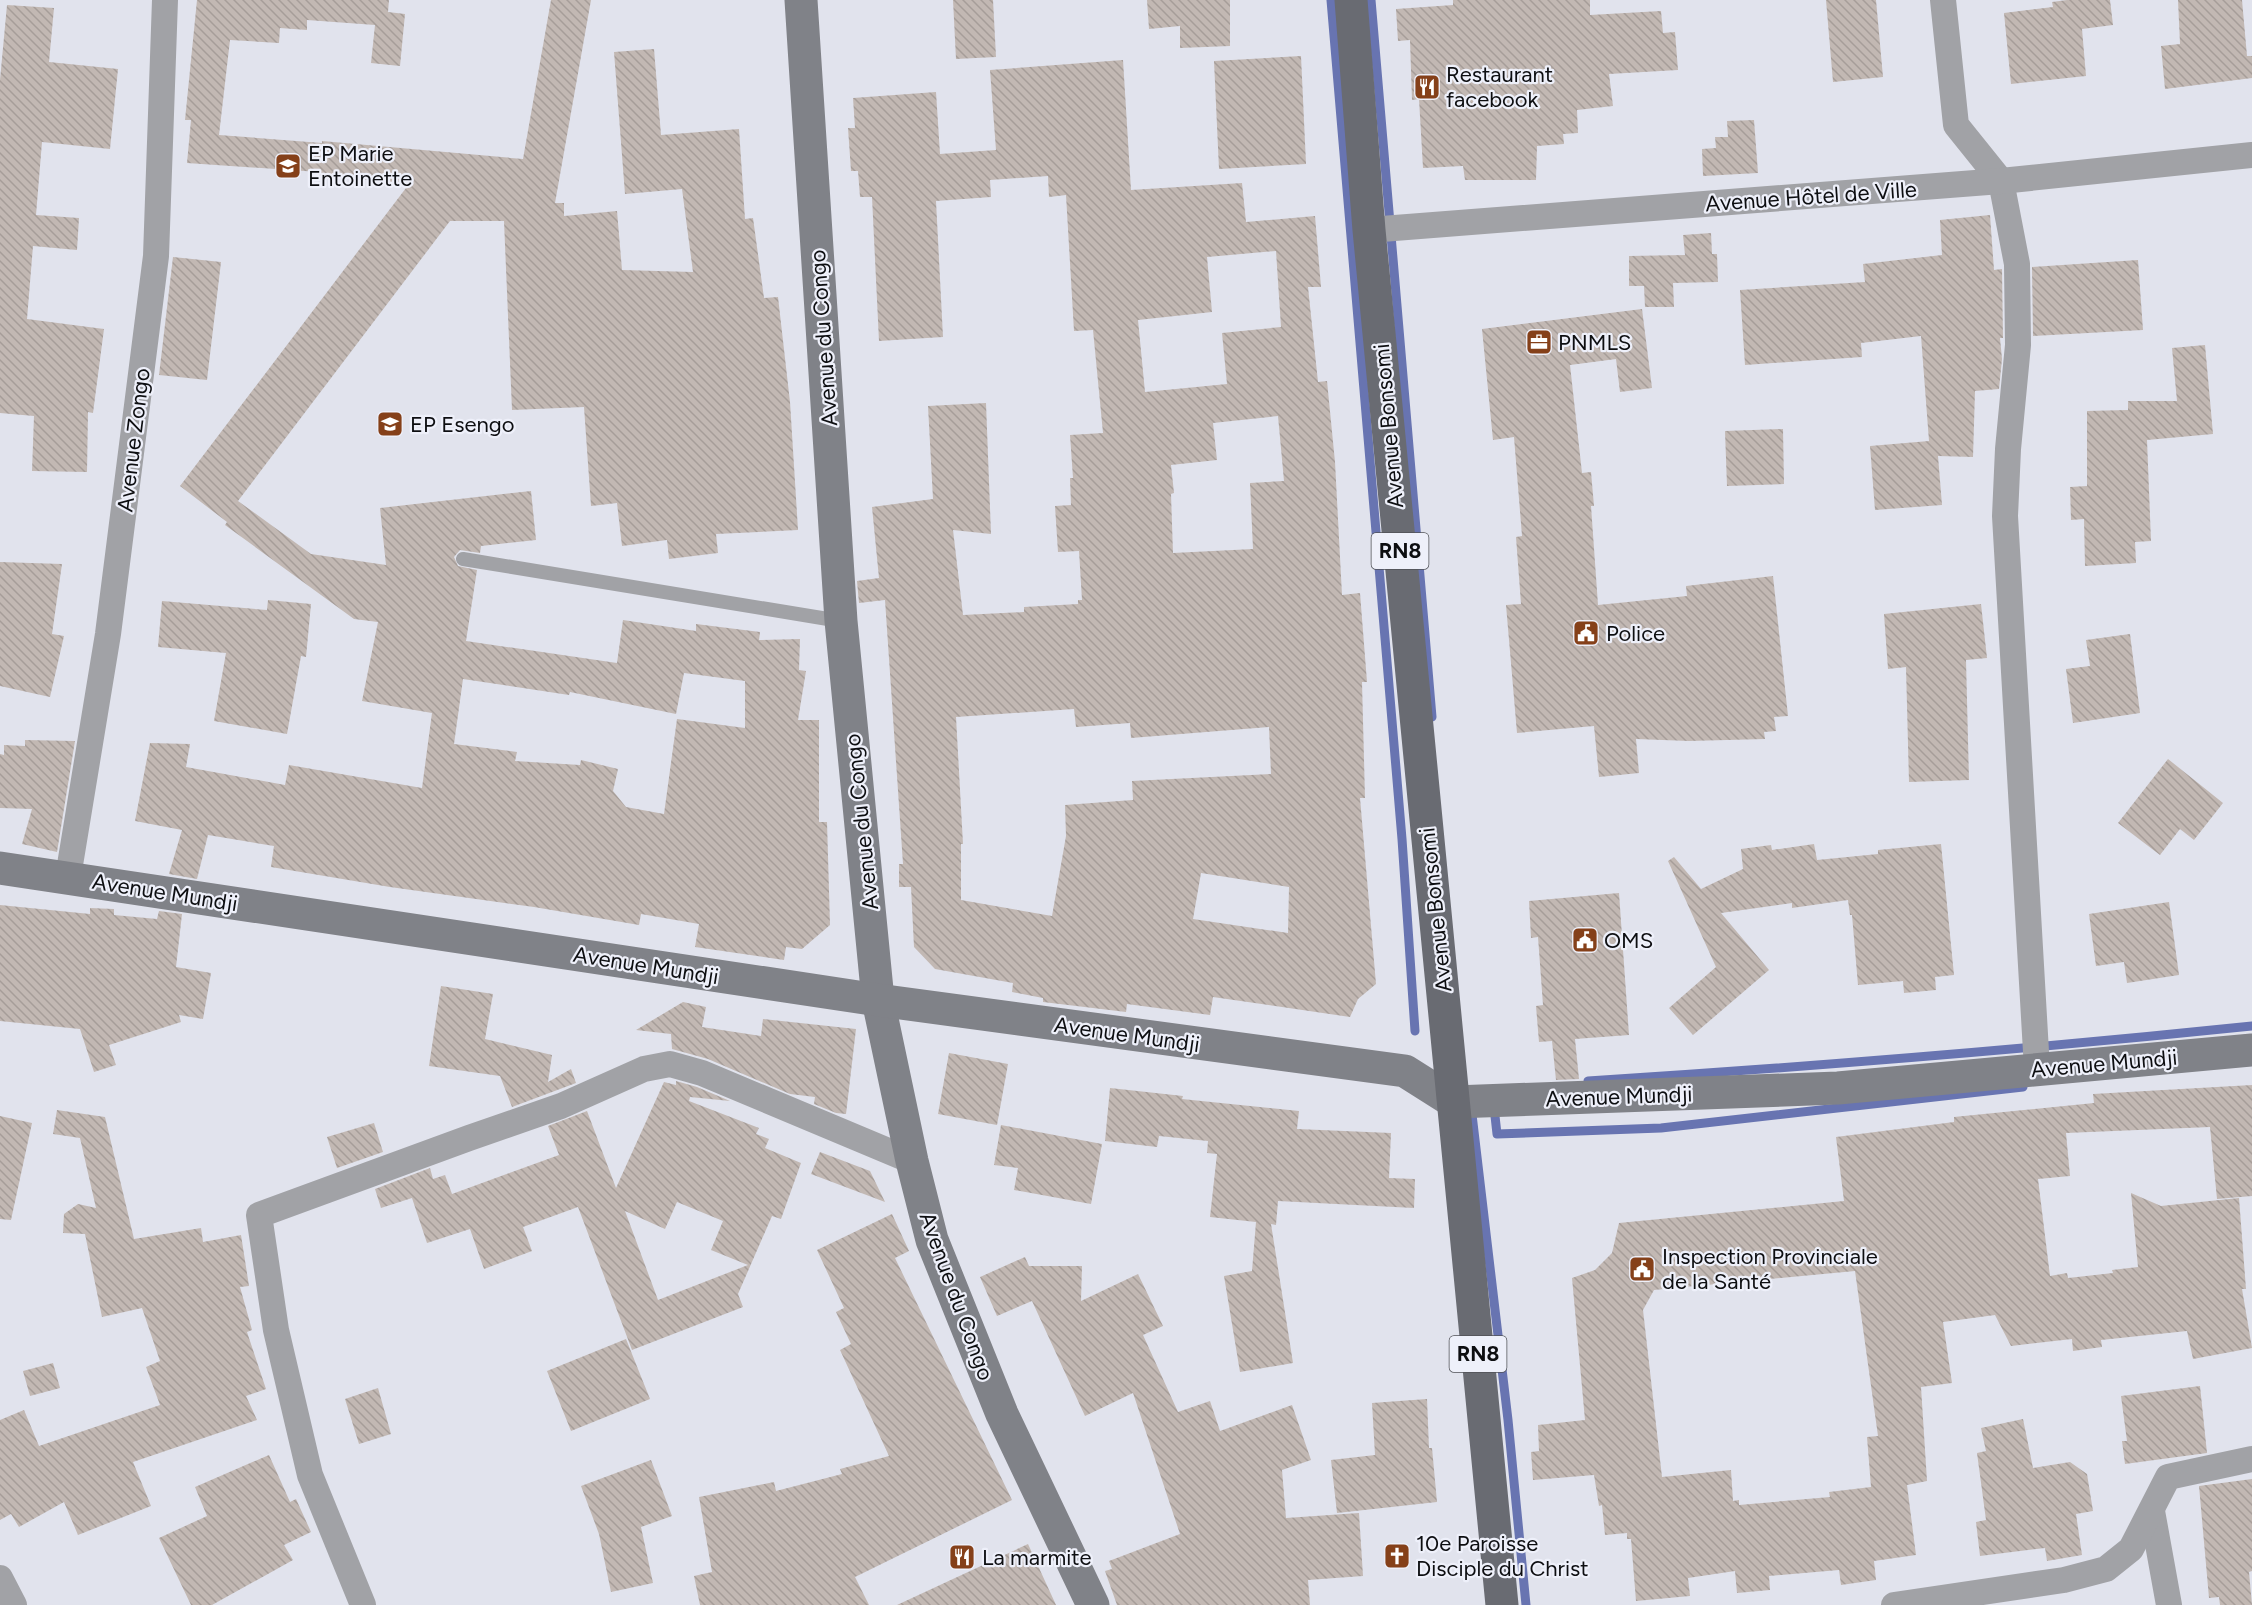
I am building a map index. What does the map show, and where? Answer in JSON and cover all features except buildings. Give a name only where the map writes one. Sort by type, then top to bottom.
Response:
[{"type":"main road","name":"Avenue Bonsomi","points":[[1351,0],[1369,230],[1454,1102]]},
{"type":"main road","name":"RN8","points":[[1454,1102],[1502,1605]]},
{"type":"street","name":"Avenue Zongo","points":[[69,877],[108,634],[156,256],[165,0]]},
{"type":"street","name":"Avenue du Congo","points":[[801,0],[841,621],[878,1000],[912,1161],[932,1240],[1002,1414],[1093,1605]]},
{"type":"street","points":[[1943,0],[1956,125],[2001,181],[2017,264],[2018,345],[2008,449],[2005,516],[2037,1069]]},
{"type":"street","name":"Avenue Hôtel de Ville","points":[[1369,230],[2001,181],[2252,155]]},
{"type":"street","name":"Avenue Mundji","points":[[0,868],[878,1000],[1405,1071],[1454,1102],[1838,1088],[2252,1050]]},
{"type":"street","points":[[363,1605],[310,1475],[276,1330],[260,1215],[561,1106],[644,1069],[670,1064],[702,1074],[912,1161]]},
{"type":"street","points":[[1894,1605],[2064,1580],[2106,1569],[2131,1549],[2168,1477],[2252,1459]]},
{"type":"street","points":[[2152,1511],[2169,1605]]},
{"type":"street","points":[[0,1578],[14,1605]]},
{"type":"lane","points":[[463,560],[841,621]]},
{"type":"waterway","points":[[1331,0],[1402,839],[1415,1031]]},
{"type":"waterway","points":[[1371,0],[1432,717]]},
{"type":"waterway","points":[[1588,1081],[1920,1057],[2252,1026]]},
{"type":"waterway","points":[[1494,1107],[1497,1134],[1661,1128],[2023,1087]]},
{"type":"waterway","points":[[1471,1106],[1508,1420],[1526,1605]]},
{"type":"place","name":"Restaurant facebook","points":[[1427,87]]},
{"type":"place","name":"EP Marie Entoinette","points":[[288,166]]},
{"type":"place","name":"PNMLS","points":[[1539,342]]},
{"type":"place","name":"EP Esengo","points":[[390,424]]},
{"type":"place","name":"Police","points":[[1586,633]]},
{"type":"place","name":"OMS","points":[[1585,940]]},
{"type":"place","name":"Inspection Provinciale de la Santé","points":[[1642,1269]]},
{"type":"place","name":"10e Paroisse Disciple du Christ","points":[[1397,1556]]},
{"type":"place","name":"La marmite","points":[[962,1557]]}]
